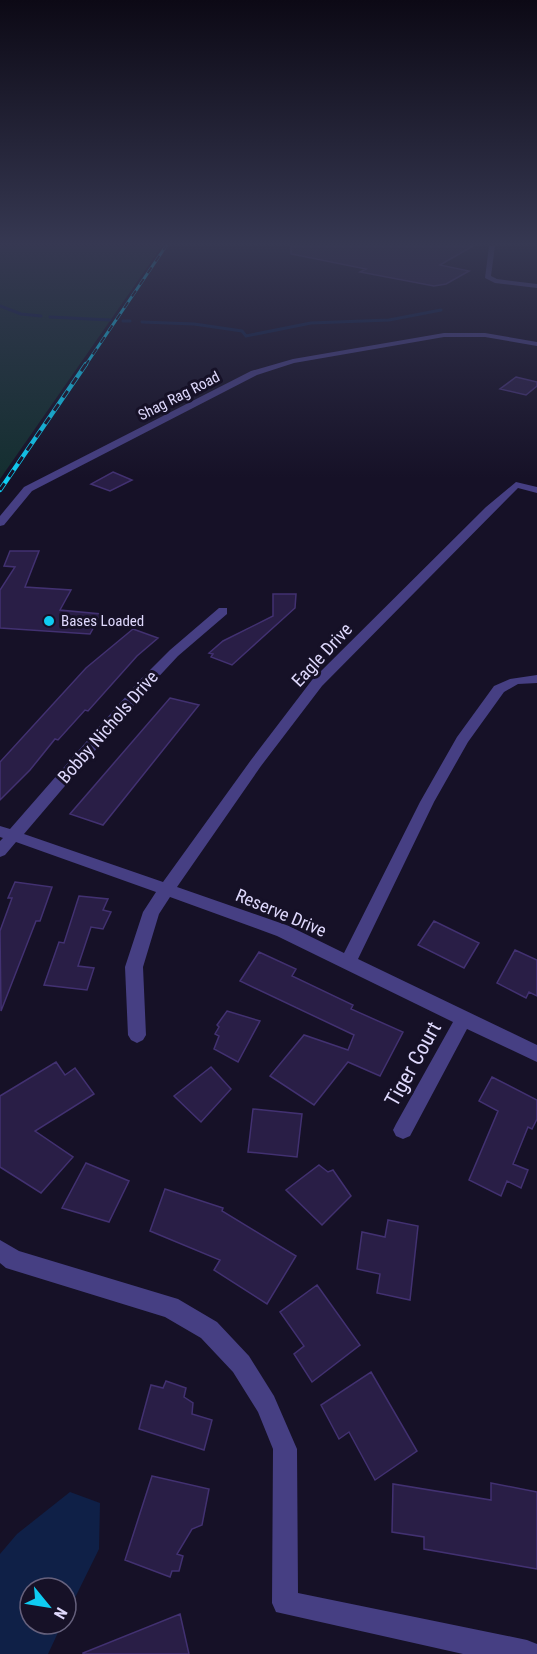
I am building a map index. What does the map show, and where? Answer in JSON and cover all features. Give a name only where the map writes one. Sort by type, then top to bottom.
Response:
[{"type":"street","name":"Shag Rag Road","points":[[0,523],[28,489],[254,373],[321,356],[444,335],[484,335],[537,344]]},
{"type":"street","name":"Eagle Drive","points":[[168,889],[255,763],[317,683],[516,484],[537,490]]},
{"type":"street","name":"Bobby Nichols Drive","points":[[0,851],[7,833],[146,682],[174,653],[223,610]]},
{"type":"street","points":[[347,963],[374,916],[451,760],[474,722],[501,687],[521,680],[537,679]]},
{"type":"street","name":"Reserve Drive","points":[[7,833],[283,931],[537,1054]]},
{"type":"street","points":[[137,1035],[134,967],[151,912],[168,889]]},
{"type":"street","name":"Tiger Court","points":[[403,1130],[463,1020]]},
{"type":"street","points":[[0,1251],[14,1260],[170,1307],[209,1330],[241,1364],[266,1404],[285,1449],[285,1603],[527,1654]]},
{"type":"green space","points":[[0,323],[108,323],[0,479]]},
{"type":"water","points":[[70,1492],[100,1503],[99,1549],[78,1592],[78,1576],[18,1576],[18,1636],[56,1636],[48,1654],[0,1654],[0,1554],[17,1534]]},
{"type":"building","points":[[516,377],[537,382],[537,386],[526,395],[500,389]]},
{"type":"building","points":[[113,472],[132,480],[110,491],[91,484]]},
{"type":"building","points":[[10,551],[39,551],[25,587],[71,590],[60,610],[101,614],[90,634],[0,628],[0,590],[15,567],[4,566]]},
{"type":"building","points":[[273,594],[296,594],[295,608],[232,665],[211,657],[213,654],[209,653],[223,641],[273,616]]},
{"type":"building","points":[[133,629],[158,638],[137,656],[88,711],[85,710],[58,740],[55,739],[30,770],[0,800],[0,762],[86,668]]},
{"type":"building","points":[[170,698],[199,705],[103,825],[70,814]]},
{"type":"building","points":[[15,882],[52,887],[40,921],[36,921],[1,1011],[0,931],[12,898],[8,898]]},
{"type":"building","points":[[79,896],[108,899],[103,910],[111,912],[103,929],[91,927],[78,966],[94,968],[87,990],[44,985],[59,942],[64,943]]},
{"type":"building","points":[[434,921],[479,943],[464,968],[418,945]]},
{"type":"building","points":[[515,950],[537,960],[537,996],[529,992],[526,998],[497,983]]},
{"type":"building","points":[[259,952],[296,969],[292,976],[353,1005],[351,1009],[403,1032],[380,1076],[348,1062],[314,1105],[270,1076],[304,1035],[348,1050],[354,1035],[240,981]]},
{"type":"building","points":[[227,1011],[260,1021],[238,1062],[214,1049],[219,1036],[215,1034],[219,1027],[217,1025]]},
{"type":"building","points":[[56,1062],[65,1075],[75,1068],[94,1094],[35,1131],[73,1157],[41,1193],[0,1167],[0,1096]]},
{"type":"building","points":[[211,1067],[231,1089],[201,1122],[174,1096]]},
{"type":"building","points":[[492,1077],[537,1100],[537,1119],[532,1129],[528,1127],[513,1164],[528,1170],[521,1188],[507,1181],[501,1196],[469,1180],[498,1111],[479,1101]]},
{"type":"building","points":[[253,1109],[302,1114],[297,1157],[248,1152]]},
{"type":"building","points":[[86,1163],[129,1181],[109,1222],[62,1208]]},
{"type":"building","points":[[319,1165],[328,1172],[333,1170],[351,1196],[322,1225],[286,1190]]},
{"type":"building","points":[[165,1189],[223,1208],[222,1211],[296,1256],[267,1304],[214,1270],[220,1260],[150,1231]]},
{"type":"building","points":[[388,1220],[418,1226],[410,1300],[377,1293],[380,1274],[357,1269],[362,1232],[385,1237]]},
{"type":"building","points":[[317,1285],[360,1345],[312,1382],[294,1354],[304,1346],[280,1312]]},
{"type":"building","points":[[371,1372],[417,1451],[375,1480],[349,1432],[339,1439],[321,1405]]},
{"type":"building","points":[[166,1381],[186,1388],[184,1397],[193,1403],[192,1414],[212,1420],[204,1450],[139,1429],[151,1385],[163,1388]]},
{"type":"building","points":[[152,1476],[209,1489],[202,1525],[192,1529],[177,1554],[183,1556],[179,1571],[172,1571],[170,1577],[125,1560]]},
{"type":"building","points":[[491,1483],[537,1492],[537,1569],[424,1549],[424,1537],[392,1532],[393,1484],[491,1500]]},
{"type":"building","points":[[180,1614],[189,1654],[83,1654],[83,1653]]},
{"type":"waterway","points":[[173,323],[242,331],[246,336],[310,323]]},
{"type":"railway","points":[[85,366],[114,323]]},
{"type":"railway","points":[[0,490],[86,364]]},
{"type":"place","name":"Bases Loaded","points":[[49,621]]}]
